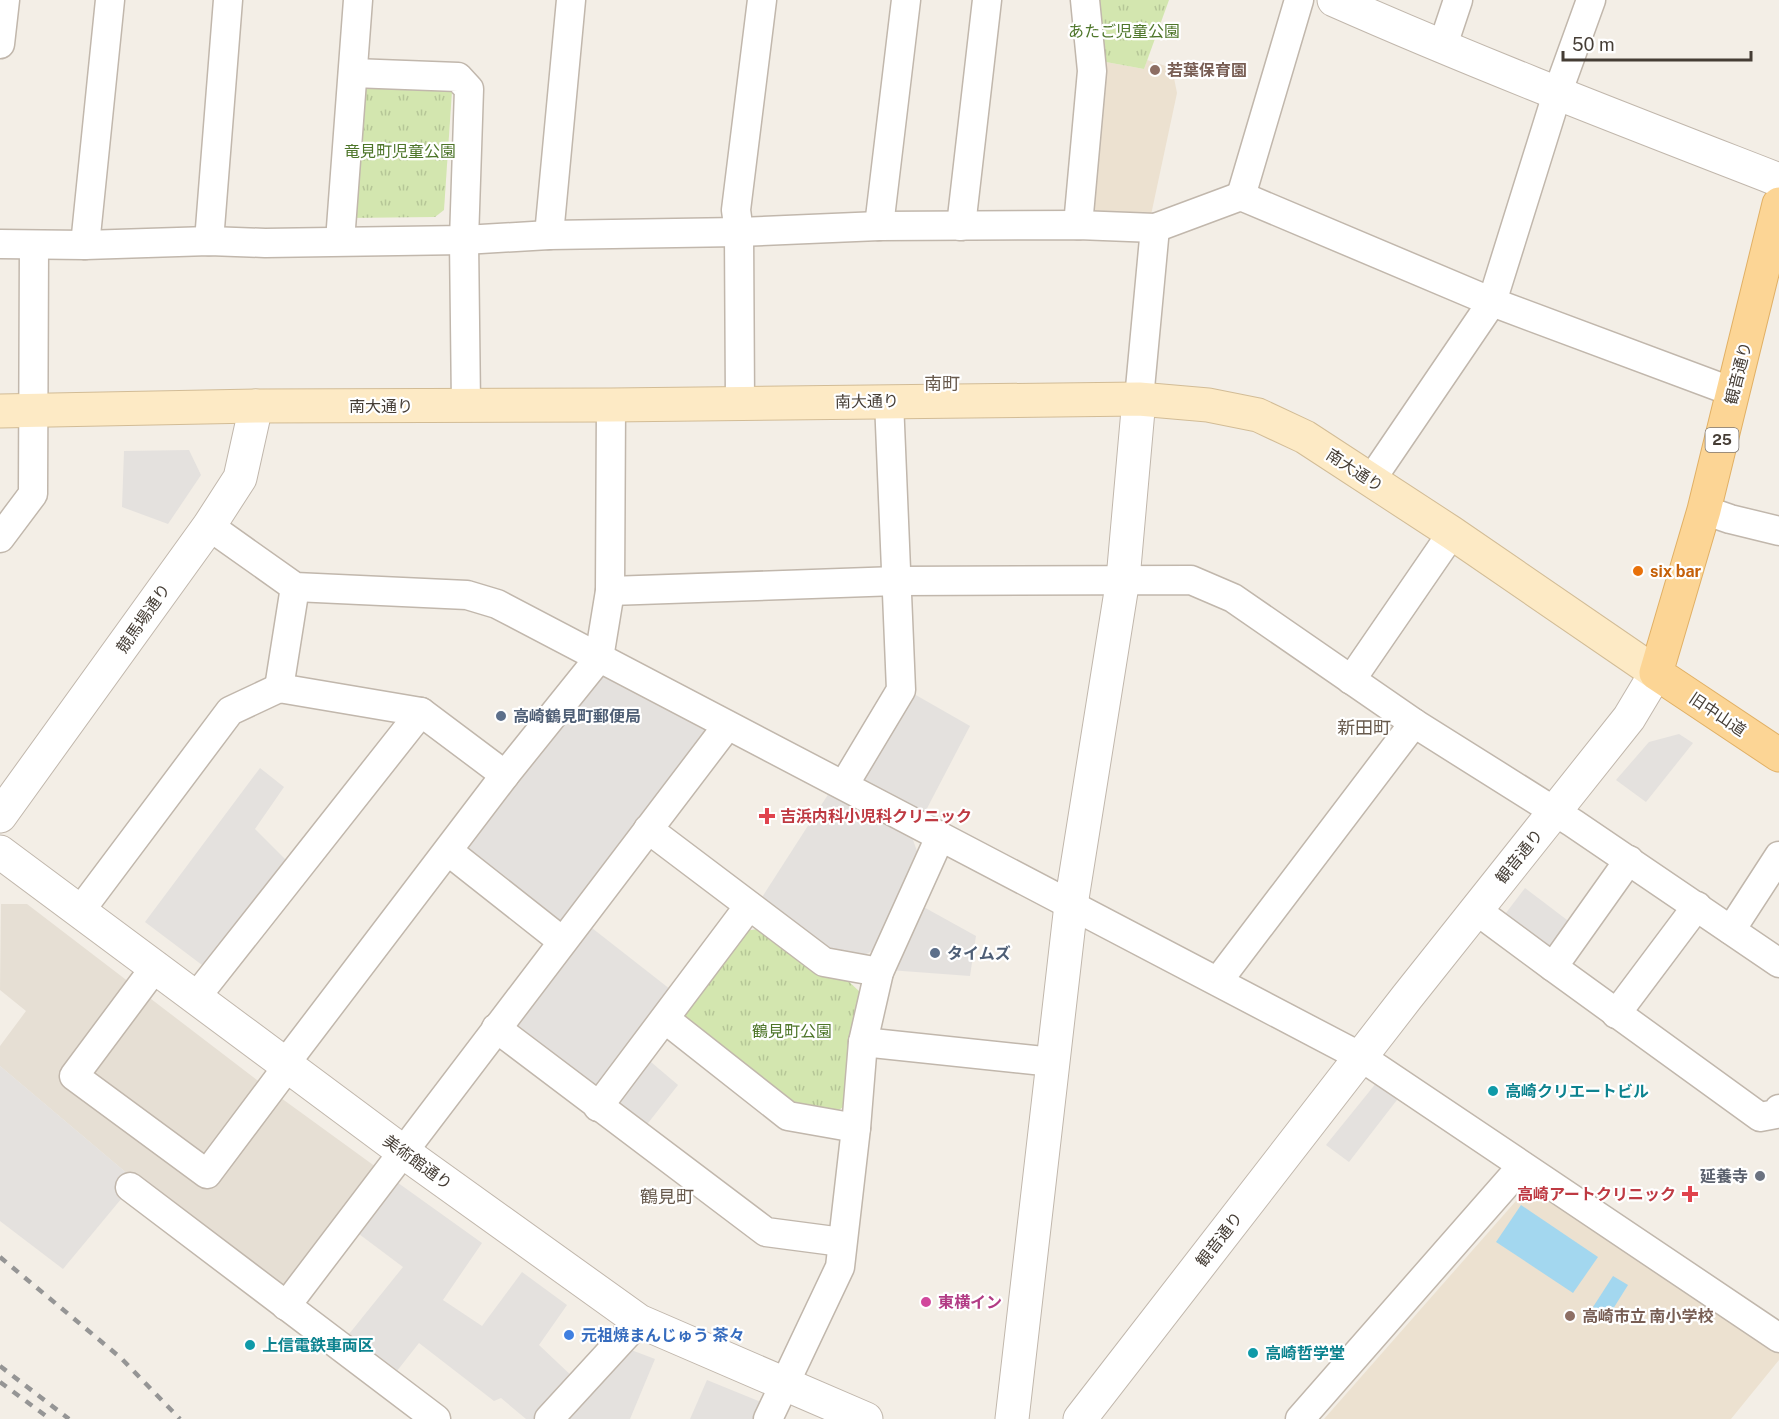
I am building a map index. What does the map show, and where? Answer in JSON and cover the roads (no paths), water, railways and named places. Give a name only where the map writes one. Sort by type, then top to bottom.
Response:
[{"type":"main road","name":"観音通り","points":[[1656,673],[1704,510],[1779,204]]},
{"type":"main road","name":"南大通り","points":[[0,411],[256,406],[612,405],[1139,399],[1208,405],[1258,415],[1305,437],[1452,533],[1656,673]]},
{"type":"main road","name":"旧中山道","points":[[1656,673],[1779,755]]},
{"type":"street","points":[[0,44],[5,0]]},
{"type":"street","points":[[84,245],[110,0]]},
{"type":"street","points":[[209,242],[228,0]]},
{"type":"street","points":[[340,241],[358,0]]},
{"type":"street","points":[[549,235],[572,0]]},
{"type":"street","points":[[740,403],[740,232],[736,210],[762,0]]},
{"type":"street","points":[[879,226],[906,0]]},
{"type":"street","points":[[961,226],[987,0]]},
{"type":"street","points":[[1078,225],[1092,71],[1085,0]]},
{"type":"street","points":[[1241,196],[1299,0]]},
{"type":"street","points":[[1334,0],[1442,48],[1779,180]]},
{"type":"street","points":[[1442,48],[1458,0]]},
{"type":"street","points":[[1371,480],[1492,302],[1557,94],[1591,0]]},
{"type":"street","points":[[353,73],[458,77],[470,89],[464,240],[466,405]]},
{"type":"street","points":[[0,244],[464,240],[549,235],[740,232],[879,226],[1078,225],[1155,228],[1241,196],[1492,302],[1733,392]]},
{"type":"street","points":[[1012,1419],[1071,905],[1123,579],[1155,228]]},
{"type":"street","points":[[0,538],[33,494],[34,245]]},
{"type":"street","points":[[844,785],[901,690],[889,401]]},
{"type":"street","points":[[156,966],[74,1076],[207,1174],[505,775],[599,657],[610,591],[612,405]]},
{"type":"street","name":"競馬場通り","points":[[0,816],[209,526],[240,478],[256,406]]},
{"type":"street","points":[[1704,510],[1779,531]]},
{"type":"street","points":[[209,526],[295,586],[467,595],[496,604],[599,657],[1361,1057],[1779,1338]]},
{"type":"street","points":[[1351,680],[1452,533]]},
{"type":"street","points":[[610,591],[897,581],[1191,580],[1233,598],[1414,723],[1555,811],[1779,963]]},
{"type":"street","points":[[279,688],[295,586]]},
{"type":"street","name":"観音通り","points":[[1080,1419],[1476,909],[1629,718],[1656,673]]},
{"type":"street","points":[[80,911],[230,711],[279,688],[421,712],[505,775]]},
{"type":"street","points":[[196,998],[421,712]]},
{"type":"street","points":[[1218,981],[1414,723]]},
{"type":"street","points":[[286,1306],[727,726]]},
{"type":"street","points":[[648,830],[824,962],[879,972]]},
{"type":"street","points":[[768,1419],[840,1268],[863,1042],[879,972],[940,837]]},
{"type":"street","points":[[448,851],[562,941]]},
{"type":"street","name":"美術館通り","points":[[0,852],[402,1151],[639,1321],[866,1419]]},
{"type":"street","points":[[1731,930],[1779,856]]},
{"type":"street","points":[[1553,967],[1629,860]]},
{"type":"street","points":[[598,1107],[749,906]]},
{"type":"street","points":[[1616,1014],[1697,906]]},
{"type":"street","points":[[1476,909],[1616,1014],[1760,1117],[1776,1114],[1779,1109]]},
{"type":"street","points":[[665,1019],[788,1116],[856,1128]]},
{"type":"street","points":[[496,1028],[766,1232],[842,1242]]},
{"type":"street","points":[[863,1042],[1053,1062]]},
{"type":"street","points":[[1300,1419],[1522,1166]]},
{"type":"street","points":[[130,1187],[436,1419]]},
{"type":"street","points":[[549,1419],[639,1321]]},
{"type":"water","points":[[1521,1205],[1598,1257],[1573,1293],[1496,1242]]},
{"type":"water","points":[[1613,1276],[1628,1285],[1608,1317],[1593,1307]]},
{"type":"railway","points":[[0,1257],[121,1358],[180,1419]]},
{"type":"railway","points":[[0,1366],[69,1419]]},
{"type":"railway","points":[[0,1382],[50,1419]]},
{"type":"place","name":"若葉保育園","points":[[1155,70]]},
{"type":"place","name":"six bar","points":[[1638,571]]},
{"type":"place","name":"高崎鶴見町郵便局","points":[[501,716]]},
{"type":"place","name":"吉浜内科小児科クリニック","points":[[767,816]]},
{"type":"place","name":"タイムズ","points":[[935,953]]},
{"type":"place","name":"高崎クリエートビル","points":[[1493,1091]]},
{"type":"place","name":"延養寺","points":[[1760,1176]]},
{"type":"place","name":"高崎アートクリニック","points":[[1690,1194]]},
{"type":"place","name":"東横イン","points":[[926,1302]]},
{"type":"place","name":"高崎市立 南小学校","points":[[1570,1316]]},
{"type":"place","name":"元祖焼まんじゅう 茶々","points":[[569,1335]]},
{"type":"place","name":"上信電鉄車両区","points":[[250,1345]]},
{"type":"place","name":"高崎哲学堂","points":[[1253,1353]]},
{"type":"district","name":"南町","points":[[942,384]]},
{"type":"district","name":"新田町","points":[[1364,728]]},
{"type":"district","name":"鶴見町","points":[[667,1197]]},
{"type":"park label","name":"あたご児童公園","points":[[1124,31]]},
{"type":"park label","name":"竜見町児童公園","points":[[400,151]]},
{"type":"park label","name":"鶴見町公園","points":[[792,1031]]}]
